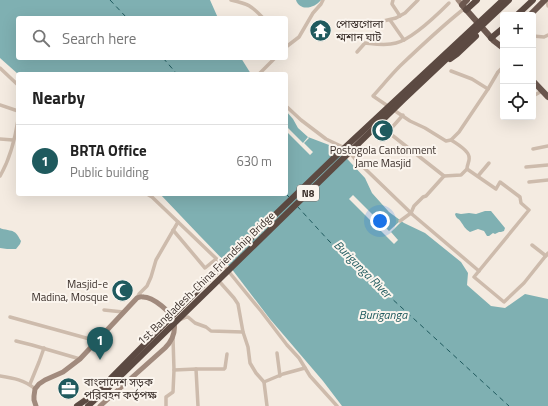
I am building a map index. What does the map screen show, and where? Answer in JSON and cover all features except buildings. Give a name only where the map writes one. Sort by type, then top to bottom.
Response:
[{"type":"highway","points":[[464,5],[474,0]]},
{"type":"highway","points":[[464,5],[477,0]]},
{"type":"highway","points":[[438,63],[449,45],[497,0]]},
{"type":"highway","name":"1st Bangladesh-China Friendship Bridge","points":[[106,386],[218,280],[503,0]]},
{"type":"highway","name":"1st Bangladesh-China Friendship Bridge","points":[[106,386],[226,262],[339,153],[509,0]]},
{"type":"highway","points":[[438,63],[457,54],[513,0]]},
{"type":"highway","points":[[520,12],[534,0]]},
{"type":"highway","points":[[525,12],[538,0]]},
{"type":"highway","points":[[533,12],[546,0]]},
{"type":"highway","points":[[464,5],[498,41]]},
{"type":"highway","points":[[536,84],[548,97]]},
{"type":"highway","name":"N8","points":[[77,406],[106,386]]},
{"type":"highway","name":"N8","points":[[88,406],[106,386]]},
{"type":"main road","points":[[36,406],[34,400],[35,389],[39,384],[63,372],[80,359],[137,298],[144,297],[156,302],[163,307],[173,319],[173,338],[165,348],[100,406]]},
{"type":"street","points":[[231,0],[244,3],[253,8],[261,16]]},
{"type":"street","points":[[288,44],[299,37],[313,13],[323,0]]},
{"type":"street","points":[[393,0],[392,4],[400,16]]},
{"type":"street","points":[[354,28],[390,20],[400,16],[418,0]]},
{"type":"street","points":[[546,0],[548,6]]},
{"type":"street","points":[[357,52],[365,43],[381,45],[398,43],[404,40],[429,22],[449,3]]},
{"type":"street","points":[[464,5],[418,48],[373,96],[446,142],[451,140],[459,132],[500,70]]},
{"type":"street","points":[[390,20],[404,40]]},
{"type":"street","points":[[536,36],[544,37],[548,35]]},
{"type":"street","points":[[261,72],[273,60]]},
{"type":"street","points":[[0,68],[16,83]]},
{"type":"street","points":[[451,71],[472,79],[488,88]]},
{"type":"street","points":[[536,94],[542,91]]},
{"type":"street","points":[[0,106],[16,110]]},
{"type":"street","points":[[288,108],[326,139],[347,149],[355,159],[411,213],[479,271]]},
{"type":"street","points":[[402,115],[388,132],[444,176],[461,175],[467,169],[470,158],[468,153],[451,140]]},
{"type":"street","points":[[0,176],[16,128]]},
{"type":"street","points":[[0,139],[13,140]]},
{"type":"street","points":[[533,149],[548,146]]},
{"type":"street","points":[[478,176],[489,163]]},
{"type":"street","points":[[526,167],[548,165]]},
{"type":"street","points":[[467,169],[496,188],[500,182],[520,197],[521,203],[529,210],[474,277],[504,302],[524,283],[547,255],[532,245]]},
{"type":"street","points":[[400,221],[411,213],[414,206],[426,196],[444,176]]},
{"type":"street","points":[[529,182],[548,180]]},
{"type":"street","points":[[150,196],[224,267],[261,311],[310,376],[337,406]]},
{"type":"street","points":[[137,298],[147,286],[156,260],[178,222]]},
{"type":"street","points":[[173,230],[205,268],[216,259]]},
{"type":"street","points":[[173,319],[224,267]]},
{"type":"street","points":[[218,280],[238,304],[243,332],[248,347],[250,363],[264,382],[267,406]]},
{"type":"street","points":[[104,310],[123,312]]},
{"type":"street","points":[[10,317],[97,340]]},
{"type":"street","points":[[173,319],[181,320],[186,317],[211,331],[243,332]]},
{"type":"street","points":[[166,406],[166,397],[173,392],[173,338]]},
{"type":"street","points":[[16,341],[80,359]]},
{"type":"street","points":[[30,384],[44,348]]},
{"type":"street","points":[[277,352],[280,376]]},
{"type":"street","points":[[174,370],[224,369],[226,368],[227,354]]},
{"type":"street","points":[[264,382],[305,368]]},
{"type":"street","points":[[196,369],[198,406]]},
{"type":"street","points":[[0,376],[30,384],[35,389]]},
{"type":"water","points":[[0,0],[210,0],[217,16],[16,16],[16,60],[242,60],[250,72],[16,72],[0,58]]},
{"type":"water","points":[[296,0],[321,0],[312,7],[308,8],[298,4]]},
{"type":"water","name":"Buriganga","points":[[288,113],[298,128],[308,137],[337,148],[365,178],[372,193],[389,212],[404,223],[425,233],[461,262],[468,273],[467,285],[491,306],[505,308],[525,294],[548,299],[548,406],[342,406],[323,381],[270,319],[231,268],[162,196],[288,196]]},
{"type":"water","points":[[491,211],[505,228],[504,231],[495,234],[493,233],[489,236],[487,236],[484,231],[478,229],[470,232],[455,214],[476,214]]},
{"type":"water","points":[[0,228],[13,231],[17,234],[21,241],[16,249],[0,248]]},
{"type":"pier","points":[[288,128],[303,143],[308,137],[309,138],[304,143],[313,152],[310,155],[288,133]]},
{"type":"pier","points":[[353,195],[389,231],[400,221],[401,222],[391,232],[398,240],[394,244],[349,199]]},
{"type":"ferry route","points":[[110,0],[125,16]]},
{"type":"ferry route","points":[[165,60],[175,72]]},
{"type":"ferry route","points":[[297,206],[329,241],[509,406]]},
{"type":"place","name":"পোস্তগোলা শ্মশান ঘাট","points":[[320,30]]},
{"type":"place","name":"Postogola Cantonment Jame Masjid","points":[[383,130]]},
{"type":"place","name":"Masjid-e Madina, Mosque","points":[[123,290]]},
{"type":"place","name":"BRTA Office","points":[[100,360]]},
{"type":"place","name":"বাংলাদেশ সড়ক পরিবহন কর্তৃপক্ষ","points":[[69,388]]},
{"type":"water label","name":"Buriganga River","points":[[363,269]]}]
